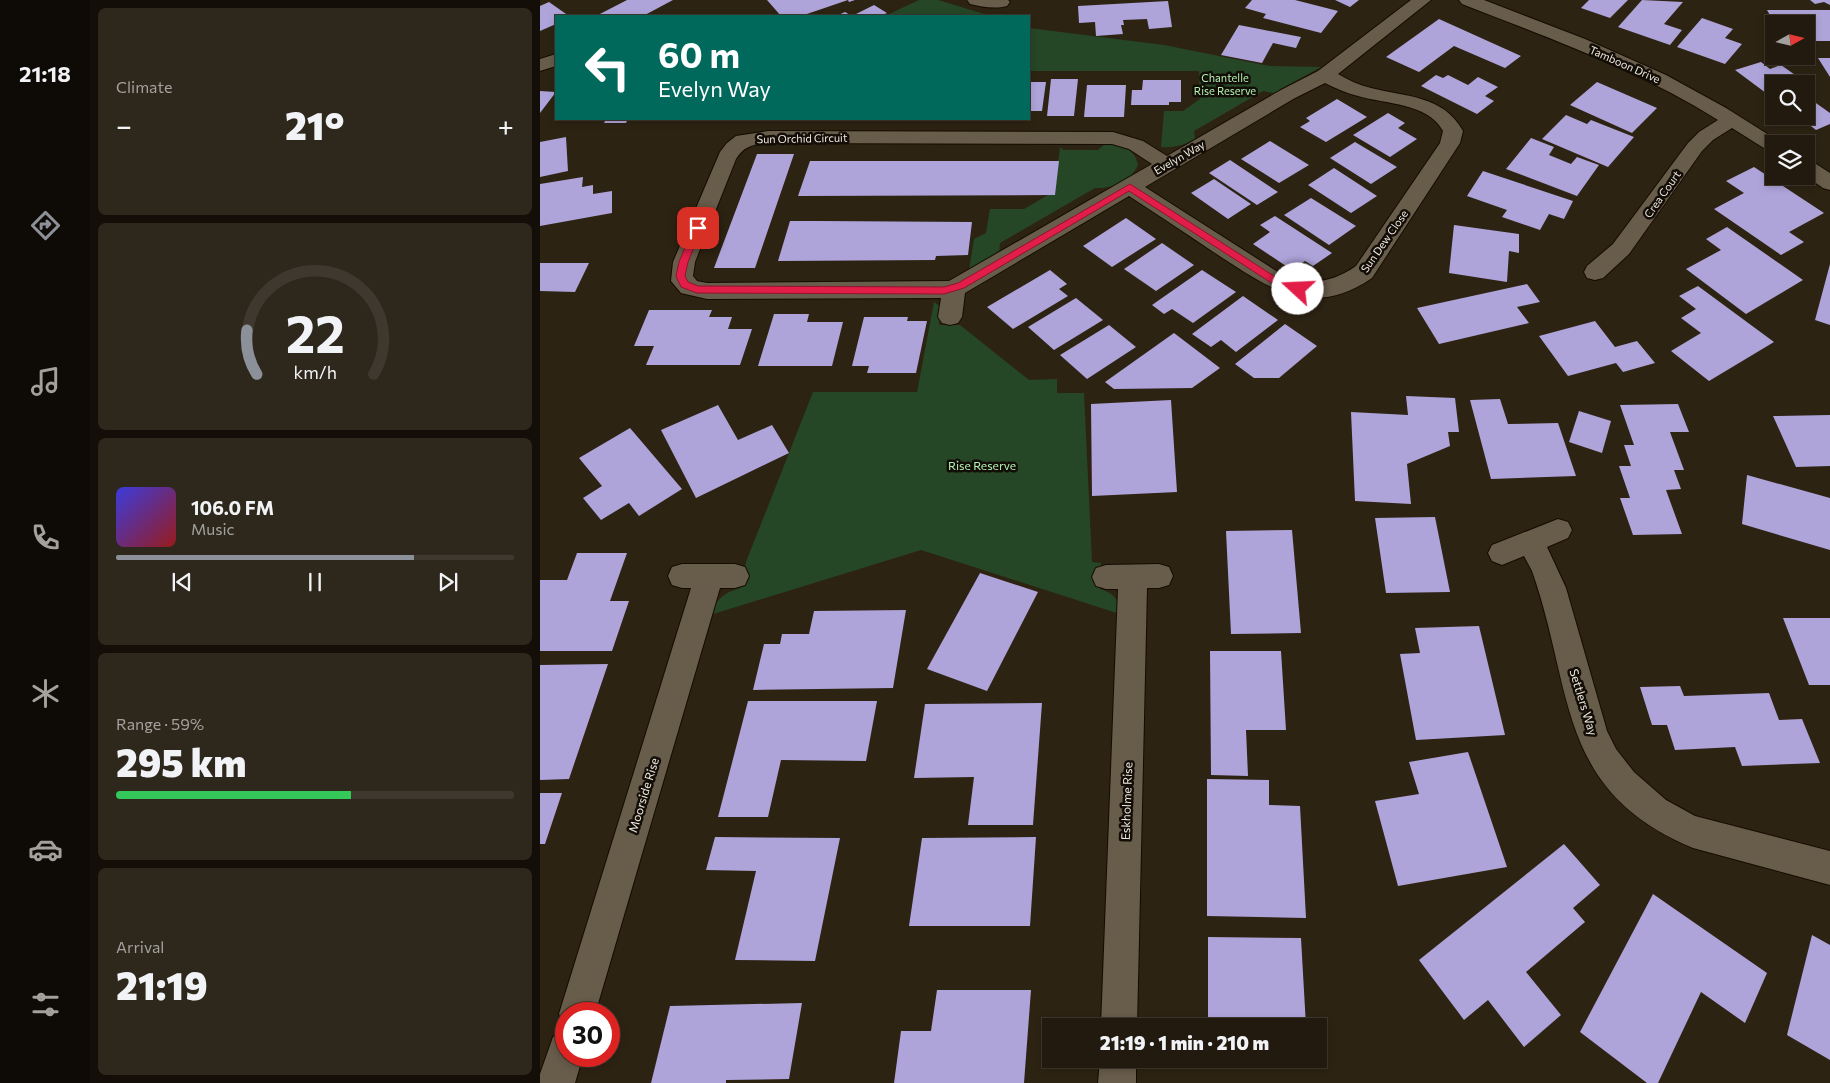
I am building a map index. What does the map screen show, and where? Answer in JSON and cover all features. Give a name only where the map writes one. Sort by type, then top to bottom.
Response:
[{"type":"street","points":[[976,0],[1001,2]]},
{"type":"street","name":"Evelyn Way","points":[[954,289],[1130,187],[1166,164],[1325,74],[1422,0]]},
{"type":"street","name":"Tamboon Drive","points":[[1468,0],[1615,59],[1686,93],[1765,141]]},
{"type":"street","points":[[540,66],[555,60]]},
{"type":"street","name":"Sun Dew Close","points":[[1130,187],[1273,280],[1286,286],[1311,291],[1324,290],[1345,285],[1354,280],[1364,272],[1445,151],[1453,137],[1453,131],[1447,119],[1435,110],[1354,89],[1325,74]]},
{"type":"street","name":"Crea Court","points":[[1595,272],[1621,249],[1632,236],[1695,147],[1706,136],[1731,120]]},
{"type":"street","name":"Sun Orchid Circuit","points":[[954,289],[932,291],[707,291],[689,288],[680,276],[726,159],[733,146],[745,140],[768,137],[1113,138],[1136,145],[1166,164]]},
{"type":"street","points":[[1815,173],[1830,183]]},
{"type":"street","points":[[950,317],[954,289]]},
{"type":"street","name":"Settlers Way","points":[[1502,554],[1544,536],[1548,579],[1582,701],[1595,739],[1604,758],[1627,787],[1648,806],[1664,817],[1693,832],[1830,868]]},
{"type":"street","name":"Moorside Rise","points":[[581,1002],[709,576]]},
{"type":"street","name":"Eskholme Rise","points":[[1119,1018],[1133,576]]},
{"type":"street","points":[[556,1083],[561,1067]]},
{"type":"street","points":[[1118,1068],[1118,1083]]},
{"type":"green space","points":[[919,0],[938,0],[988,15],[887,15]]},
{"type":"green space","name":"Chantelle Rise Reserve","points":[[1030,28],[1164,45],[1269,66],[1321,67],[1274,93],[1263,91],[1194,131],[1195,139],[1191,141],[1175,146],[1161,147],[1164,111],[1183,111],[1200,99],[1199,71],[1030,71]]},
{"type":"green space","points":[[1105,144],[1126,148],[1134,155],[1138,165],[1130,176],[1114,186],[1095,188],[1000,243],[999,253],[969,270],[974,239],[986,233],[990,209],[1024,209],[1055,191],[1060,147],[1063,150],[1098,150]]},
{"type":"green space","name":"Rise Reserve","points":[[934,302],[941,307],[939,325],[960,325],[1029,380],[1057,379],[1057,393],[1084,393],[1092,562],[1101,563],[1100,589],[1109,592],[1115,597],[1119,604],[1120,614],[921,550],[710,615],[721,597],[740,588],[746,562],[813,392],[917,392]]},
{"type":"building","points":[[627,0],[673,0],[645,15],[598,15]]},
{"type":"building","points":[[767,0],[848,0],[804,15],[780,15]]},
{"type":"building","points":[[1252,0],[1295,0],[1338,11],[1321,33],[1263,18],[1266,14],[1245,8]]},
{"type":"building","points":[[1335,0],[1359,0],[1350,7]]},
{"type":"building","points":[[1589,0],[1628,0],[1610,18],[1581,8]]},
{"type":"building","points":[[1642,0],[1683,2],[1664,24],[1682,30],[1670,45],[1618,27]]},
{"type":"building","points":[[1810,0],[1830,0],[1830,5],[1824,2],[1815,4]]},
{"type":"building","points":[[1168,1],[1172,27],[1149,29],[1147,19],[1123,20],[1124,25],[1121,25],[1123,34],[1096,36],[1095,22],[1079,23],[1078,6]]},
{"type":"building","points":[[549,2],[568,15],[555,15],[555,24],[540,31],[540,6]]},
{"type":"building","points":[[874,5],[887,13],[882,15],[854,15]]},
{"type":"building","points":[[1767,10],[1830,10],[1830,41],[1815,41],[1815,15],[1770,15]]},
{"type":"building","points":[[845,12],[850,15],[838,15]]},
{"type":"building","points":[[1702,18],[1733,29],[1725,38],[1742,44],[1725,64],[1677,47]]},
{"type":"building","points":[[1439,19],[1521,56],[1505,68],[1454,46],[1419,72],[1386,57]]},
{"type":"building","points":[[1239,25],[1301,37],[1296,48],[1273,43],[1262,63],[1221,55]]},
{"type":"building","points":[[1818,58],[1830,58],[1830,77]]},
{"type":"building","points":[[1761,62],[1770,69],[1781,65],[1795,75],[1765,75],[1765,92],[1735,70]]},
{"type":"building","points":[[1436,75],[1443,78],[1448,75],[1468,85],[1478,77],[1498,87],[1485,96],[1494,101],[1477,114],[1421,86]]},
{"type":"building","points":[[1051,79],[1078,79],[1074,116],[1047,116]]},
{"type":"building","points":[[1143,80],[1181,80],[1181,102],[1169,102],[1169,105],[1131,105],[1132,90],[1142,90]]},
{"type":"building","points":[[1030,82],[1046,82],[1042,111],[1030,111]]},
{"type":"building","points":[[1597,82],[1657,108],[1632,133],[1570,105]]},
{"type":"building","points":[[1087,85],[1126,85],[1124,117],[1084,117]]},
{"type":"building","points":[[540,91],[555,92],[555,93],[540,113]]},
{"type":"building","points":[[1337,99],[1367,117],[1326,142],[1300,127],[1310,121],[1306,118]]},
{"type":"building","points":[[1815,102],[1830,113],[1830,124],[1816,130],[1810,125],[1815,125]]},
{"type":"building","points":[[1388,113],[1405,123],[1398,128],[1417,139],[1390,157],[1353,135]]},
{"type":"building","points":[[1566,115],[1587,124],[1591,120],[1634,137],[1608,167],[1542,139]]},
{"type":"building","points":[[606,120],[628,120],[626,123],[604,123]]},
{"type":"building","points":[[566,137],[568,171],[540,177],[540,142]]},
{"type":"building","points":[[1531,138],[1554,147],[1549,155],[1571,164],[1577,157],[1599,165],[1577,196],[1506,169]]},
{"type":"building","points":[[1270,141],[1309,165],[1279,183],[1241,159]]},
{"type":"building","points":[[1355,142],[1397,167],[1371,184],[1330,158]]},
{"type":"building","points":[[757,154],[794,154],[755,268],[714,268]]},
{"type":"building","points":[[1230,160],[1278,192],[1257,205],[1209,173]]},
{"type":"building","points":[[810,161],[1059,161],[1055,195],[798,196]]},
{"type":"building","points":[[1754,167],[1765,174],[1765,185],[1781,185],[1824,213],[1789,232],[1804,242],[1781,255],[1714,209],[1744,193],[1726,181]]},
{"type":"building","points":[[1334,168],[1377,196],[1351,213],[1308,185]]},
{"type":"building","points":[[1483,171],[1573,201],[1564,219],[1549,214],[1540,230],[1502,217],[1507,210],[1467,196]]},
{"type":"building","points":[[583,177],[582,187],[593,185],[593,194],[612,191],[612,213],[540,226],[540,184]]},
{"type":"building","points":[[1214,179],[1251,204],[1228,219],[1191,193]]},
{"type":"building","points":[[1311,198],[1356,226],[1329,245],[1284,215]]},
{"type":"building","points":[[1275,216],[1332,253],[1313,266],[1305,261],[1292,270],[1253,244],[1270,232],[1260,225]]},
{"type":"building","points":[[1126,218],[1156,239],[1112,267],[1083,246]]},
{"type":"building","points":[[790,221],[972,222],[968,255],[936,256],[935,260],[778,261]]},
{"type":"building","points":[[1454,225],[1519,234],[1519,253],[1509,251],[1507,282],[1449,273]]},
{"type":"building","points":[[1727,227],[1803,280],[1746,314],[1686,269],[1721,250],[1706,239]]},
{"type":"building","points":[[1162,243],[1194,265],[1156,291],[1124,269]]},
{"type":"building","points":[[540,263],[589,263],[575,292],[540,291]]},
{"type":"building","points":[[1830,264],[1830,325],[1815,320]]},
{"type":"building","points":[[1050,270],[1067,284],[1059,289],[1068,296],[1013,329],[987,307]]},
{"type":"building","points":[[1202,270],[1236,292],[1193,323],[1172,309],[1164,314],[1152,305]]},
{"type":"building","points":[[1527,284],[1540,302],[1517,307],[1529,323],[1439,344],[1417,308]]},
{"type":"building","points":[[1698,286],[1774,342],[1709,381],[1671,351],[1701,333],[1681,318],[1696,309],[1679,296]]},
{"type":"building","points":[[1243,296],[1278,320],[1236,352],[1221,340],[1211,347],[1192,334]]},
{"type":"building","points":[[1076,298],[1103,320],[1054,350],[1028,327]]},
{"type":"building","points":[[649,310],[712,310],[709,317],[732,317],[728,329],[752,329],[740,365],[646,365],[654,346],[634,346]]},
{"type":"building","points":[[774,314],[809,314],[807,322],[843,322],[832,366],[758,366]]},
{"type":"building","points":[[864,317],[908,317],[907,321],[927,321],[916,373],[867,373],[869,366],[852,366]]},
{"type":"building","points":[[1595,321],[1615,347],[1637,341],[1655,363],[1623,372],[1616,363],[1568,376],[1539,336]]},
{"type":"building","points":[[1285,324],[1317,346],[1279,378],[1254,378],[1235,364]]},
{"type":"building","points":[[1109,325],[1136,347],[1087,379],[1060,355]]},
{"type":"building","points":[[1174,333],[1220,368],[1192,388],[1114,389],[1105,382]]},
{"type":"building","points":[[1406,396],[1455,398],[1459,432],[1448,432],[1450,446],[1407,464],[1411,504],[1355,501],[1351,412],[1408,415]]},
{"type":"building","points":[[1500,399],[1508,424],[1558,423],[1576,476],[1491,479],[1470,400]]},
{"type":"building","points":[[1171,400],[1177,492],[1092,496],[1091,404]]},
{"type":"building","points":[[1678,404],[1689,432],[1670,432],[1684,470],[1674,470],[1681,489],[1666,490],[1682,534],[1633,535],[1620,498],[1630,498],[1619,466],[1631,466],[1624,445],[1634,445],[1620,405]]},
{"type":"building","points":[[718,405],[738,440],[772,425],[789,453],[696,498],[661,430]]},
{"type":"building","points":[[1579,411],[1611,421],[1602,453],[1569,442]]},
{"type":"building","points":[[1830,415],[1830,466],[1796,467],[1773,416]]},
{"type":"building","points":[[630,428],[682,489],[639,516],[629,503],[601,520],[583,498],[602,486],[579,458]]},
{"type":"building","points":[[1747,475],[1830,498],[1830,550],[1742,524]]},
{"type":"building","points":[[1435,517],[1450,592],[1386,593],[1375,518]]},
{"type":"building","points":[[1292,530],[1301,633],[1231,634],[1226,531]]},
{"type":"building","points":[[577,553],[627,553],[610,601],[629,601],[612,651],[540,651],[540,580],[567,580]]},
{"type":"building","points":[[980,573],[1038,592],[987,691],[927,669]]},
{"type":"building","points":[[906,610],[893,688],[753,690],[764,644],[780,644],[782,634],[809,634],[814,611]]},
{"type":"building","points":[[1783,618],[1830,618],[1830,685],[1809,685]]},
{"type":"building","points":[[1479,626],[1505,735],[1416,740],[1400,654],[1420,653],[1415,628]]},
{"type":"building","points":[[1210,651],[1281,651],[1286,730],[1246,730],[1248,776],[1211,775]]},
{"type":"building","points":[[608,664],[569,779],[540,780],[540,665]]},
{"type":"building","points":[[1680,686],[1684,696],[1769,693],[1779,720],[1802,719],[1820,763],[1742,766],[1735,747],[1675,750],[1667,725],[1652,725],[1640,687]]},
{"type":"building","points":[[748,701],[877,701],[866,761],[781,760],[768,817],[718,817]]},
{"type":"building","points":[[1042,703],[1033,825],[968,825],[974,777],[914,778],[925,704]]},
{"type":"building","points":[[1468,752],[1507,867],[1398,886],[1375,801],[1419,794],[1409,762]]},
{"type":"building","points":[[1207,779],[1269,780],[1269,805],[1300,806],[1306,918],[1207,916]]},
{"type":"building","points":[[540,793],[562,793],[545,844],[540,844]]},
{"type":"building","points":[[715,837],[840,838],[815,961],[735,960],[756,871],[706,870]]},
{"type":"building","points":[[1036,837],[1030,926],[909,926],[922,838]]},
{"type":"building","points":[[1564,844],[1600,885],[1573,908],[1585,922],[1526,972],[1561,1015],[1524,1047],[1488,1000],[1464,1020],[1419,960]]},
{"type":"building","points":[[1653,894],[1767,973],[1745,1023],[1701,992],[1658,1083],[1647,1083],[1580,1032]]},
{"type":"building","points":[[1812,935],[1830,945],[1830,1060],[1787,1035]]},
{"type":"building","points":[[1208,937],[1301,938],[1306,1018],[1208,1018]]},
{"type":"building","points":[[937,990],[1031,990],[1024,1083],[894,1083],[901,1031],[931,1031]]},
{"type":"building","points":[[802,1003],[789,1079],[726,1080],[726,1083],[651,1083],[670,1006]]},
{"type":"route","points":[[698,228],[680,276],[689,288],[707,291],[944,290],[954,289],[1130,187],[1273,280],[1298,289]]}]
